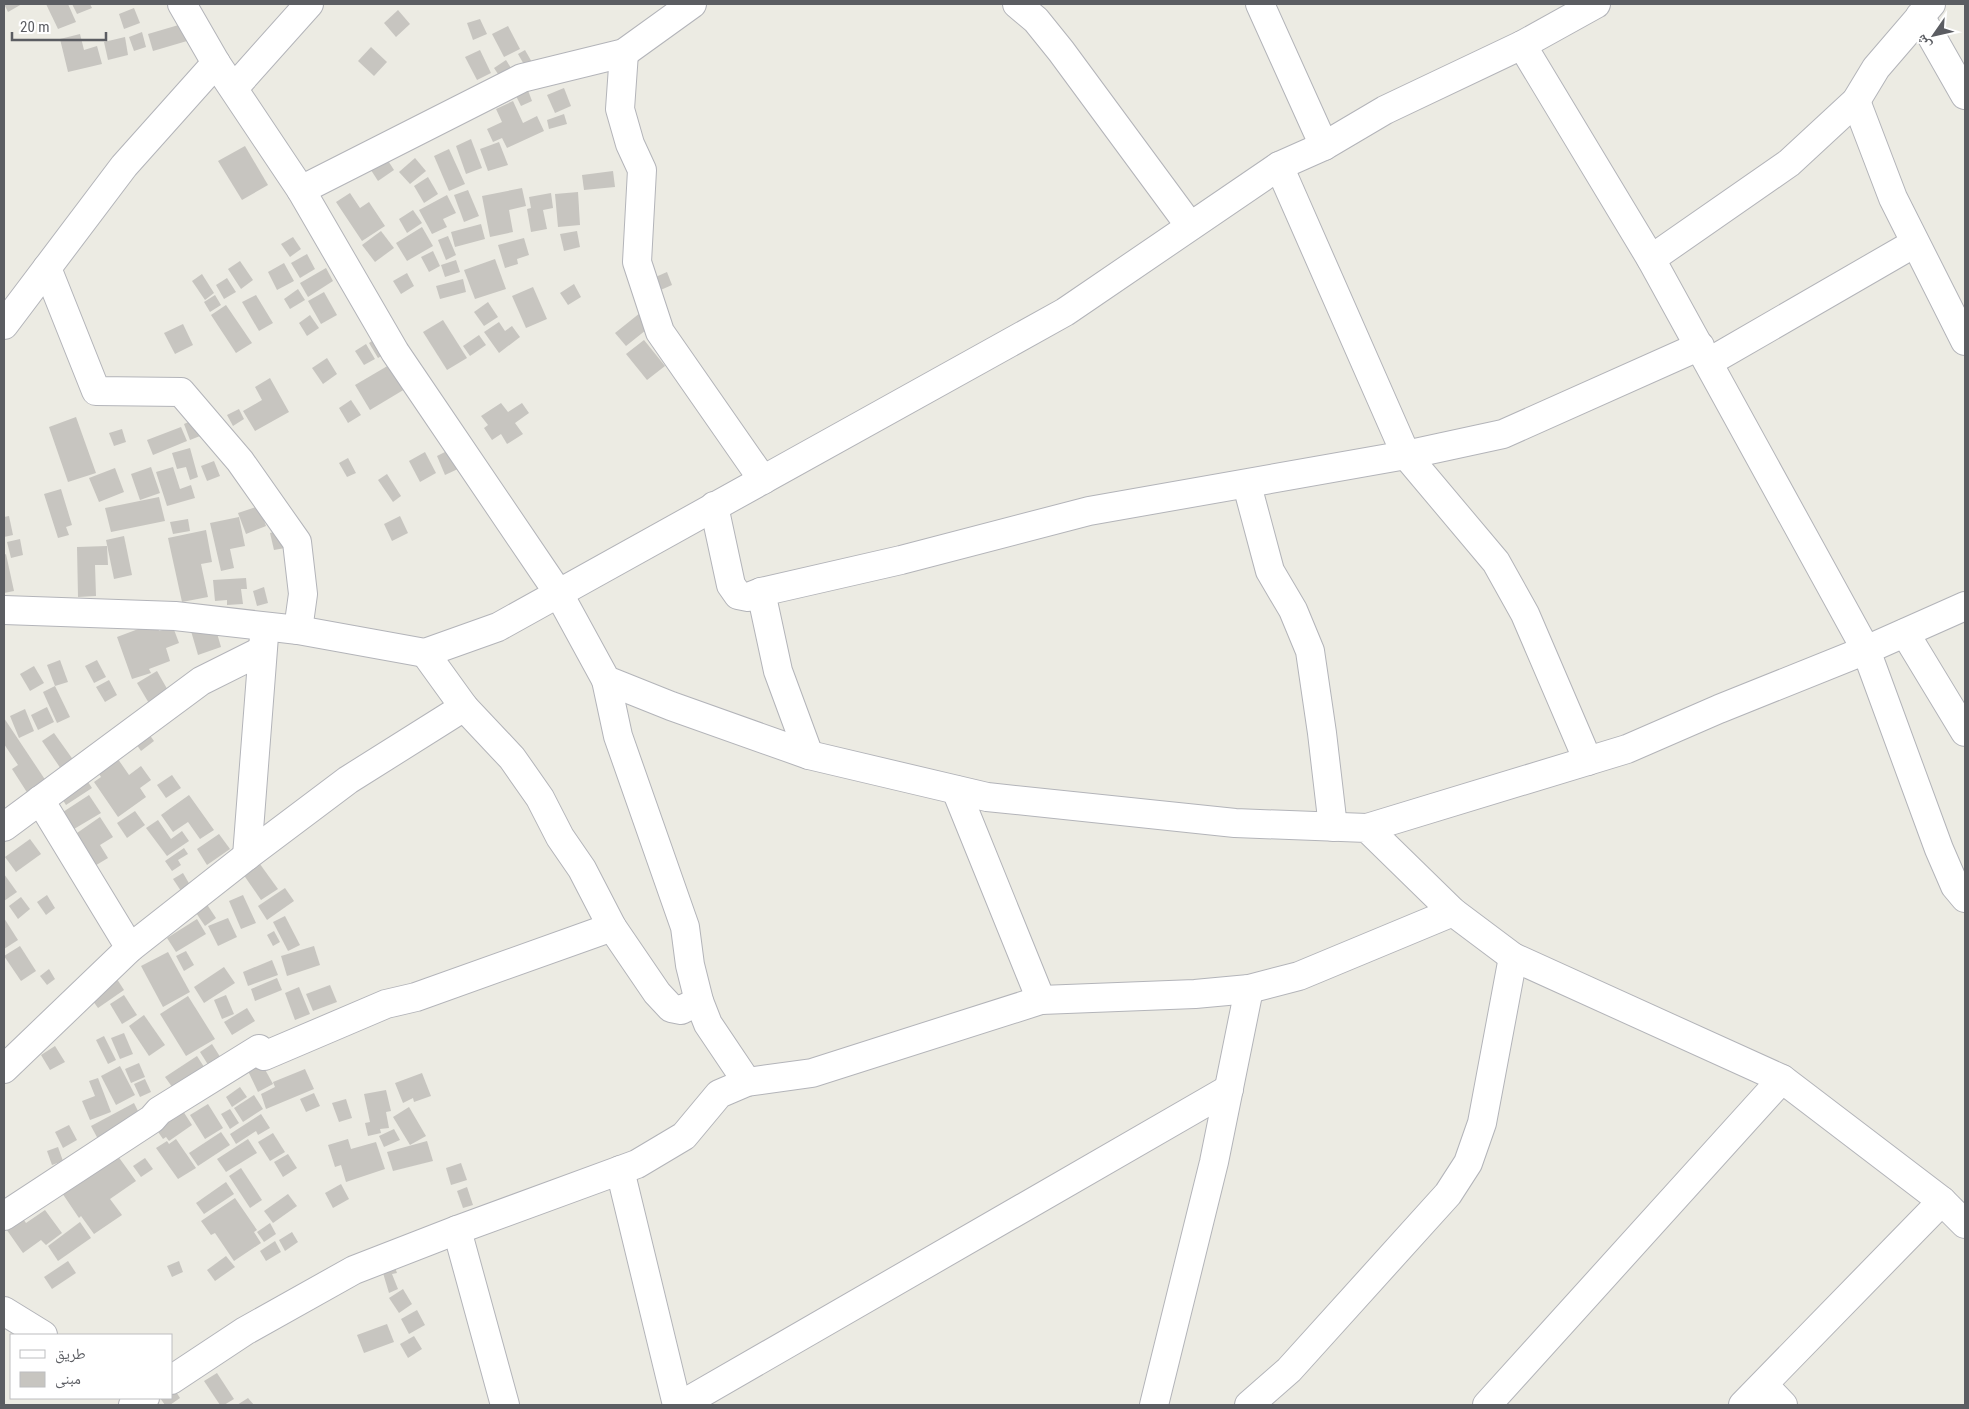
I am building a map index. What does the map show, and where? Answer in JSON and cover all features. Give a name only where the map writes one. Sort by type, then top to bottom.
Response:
[{"type":"street","points":[[182,4],[216,63],[301,190],[394,352],[560,594],[606,680],[618,736],[685,927],[690,965],[699,1001],[708,1024],[747,1082]]},
{"type":"street","points":[[234,88],[309,4]]},
{"type":"street","points":[[301,190],[522,78],[624,53],[692,4]]},
{"type":"street","points":[[1017,4],[1036,20],[1061,51],[1190,226]]},
{"type":"street","points":[[1260,4],[1324,146]]},
{"type":"street","points":[[4,827],[201,681],[263,639],[298,630],[425,653],[498,627],[1065,312],[1279,166],[1324,146],[1385,110],[1522,45],[1594,4]]},
{"type":"street","points":[[1650,259],[1789,164],[1856,101],[1876,68],[1925,10],[1965,95]]},
{"type":"street","points":[[1522,45],[1650,259],[1866,650],[1939,849],[1955,886],[1965,898]]},
{"type":"street","points":[[624,53],[620,109],[630,144],[642,170],[637,262],[660,332],[763,480]]},
{"type":"street","points":[[4,324],[124,166],[216,63]]},
{"type":"street","points":[[1856,101],[1893,198],[1965,341]]},
{"type":"street","points":[[1279,166],[1406,456],[1496,562],[1525,614],[1588,761]]},
{"type":"street","points":[[714,506],[731,586],[738,595],[748,597],[761,592],[901,560],[1089,512],[1406,456],[1503,434],[1704,354],[1915,243]]},
{"type":"street","points":[[47,268],[96,391],[181,392],[240,461],[297,542],[303,594],[298,630]]},
{"type":"street","points":[[1247,485],[1270,571],[1293,610],[1310,652],[1333,827]]},
{"type":"street","points":[[761,592],[778,670],[809,755]]},
{"type":"street","points":[[606,680],[670,706],[809,755],[987,797],[1234,823],[1367,828],[1627,750],[1718,709],[1866,650],[1965,606]]},
{"type":"street","points":[[4,610],[175,616],[263,639]]},
{"type":"street","points":[[1905,633],[1965,732]]},
{"type":"street","points":[[247,856],[263,639]]},
{"type":"street","points":[[425,653],[464,707],[512,758],[540,798],[560,836],[582,869],[612,927],[657,993],[671,1008],[681,1010],[699,1001]]},
{"type":"street","points":[[4,1070],[130,948],[348,780],[464,707]]},
{"type":"street","points":[[956,790],[1041,1000]]},
{"type":"street","points":[[40,800],[130,948]]},
{"type":"street","points":[[1367,828],[1453,912],[1513,957],[1782,1079],[1942,1201],[1965,1224]]},
{"type":"street","points":[[172,1379],[246,1331],[354,1270],[637,1164],[684,1136],[719,1094],[747,1082],[812,1073],[1041,1000],[1195,994],[1249,989],[1299,976],[1453,912]]},
{"type":"street","points":[[4,1216],[152,1119],[159,1111],[259,1049],[264,1056],[386,1004],[416,997],[612,927]]},
{"type":"street","points":[[1249,1405],[1302,1355],[1448,1194],[1468,1163],[1482,1123],[1513,957]]},
{"type":"street","points":[[1154,1405],[1214,1162],[1249,989]]},
{"type":"street","points":[[1487,1405],[1782,1079]]},
{"type":"street","points":[[682,1405],[1229,1089]]},
{"type":"street","points":[[620,1170],[677,1405]]},
{"type":"street","points":[[1744,1405],[1942,1201]]},
{"type":"street","points":[[457,1230],[505,1405]]},
{"type":"street","points":[[4,1311],[41,1334]]},
{"type":"street","points":[[1764,1385],[1783,1405]]},
{"type":"building","points":[[4,4],[22,4],[8,12]]},
{"type":"building","points":[[46,4],[68,4],[76,22],[58,29]]},
{"type":"building","points":[[72,4],[90,4],[92,8],[77,14]]},
{"type":"building","points":[[134,8],[140,23],[124,29],[119,14]]},
{"type":"building","points":[[398,10],[410,24],[396,37],[384,23]]},
{"type":"building","points":[[480,19],[487,34],[473,40],[467,23]]},
{"type":"building","points":[[182,24],[187,41],[153,51],[148,34]]},
{"type":"building","points":[[508,26],[520,49],[504,57],[492,34]]},
{"type":"building","points":[[142,32],[146,47],[134,51],[129,37]]},
{"type":"building","points":[[80,34],[84,50],[97,46],[102,64],[68,72],[60,39]]},
{"type":"building","points":[[125,37],[128,55],[108,60],[104,42]]},
{"type":"building","points":[[371,47],[387,62],[374,76],[358,61]]},
{"type":"building","points":[[480,50],[491,73],[477,80],[465,57]]},
{"type":"building","points":[[525,50],[533,64],[526,68],[518,54]]},
{"type":"building","points":[[506,60],[516,76],[504,83],[494,68]]},
{"type":"building","points":[[526,85],[532,101],[521,106],[513,90]]},
{"type":"building","points":[[564,88],[571,106],[555,113],[547,95]]},
{"type":"building","points":[[513,101],[523,123],[537,116],[544,131],[507,148],[502,138],[493,142],[487,129],[502,122],[496,109]]},
{"type":"building","points":[[564,114],[567,124],[549,129],[547,120]]},
{"type":"building","points":[[471,139],[482,168],[466,174],[456,146]]},
{"type":"building","points":[[499,142],[508,165],[488,171],[480,149]]},
{"type":"building","points":[[245,146],[268,185],[242,200],[218,161]]},
{"type":"building","points":[[449,149],[465,184],[449,191],[434,156]]},
{"type":"building","points":[[385,156],[394,170],[378,181],[369,167]]},
{"type":"building","points":[[415,158],[426,171],[410,184],[399,172]]},
{"type":"building","points":[[613,171],[615,187],[584,190],[582,175]]},
{"type":"building","points":[[428,177],[438,194],[424,203],[414,186]]},
{"type":"building","points":[[522,188],[526,206],[509,210],[513,232],[490,237],[482,196]]},
{"type":"building","points":[[468,190],[479,216],[464,222],[454,195]]},
{"type":"building","points":[[578,192],[580,225],[558,227],[555,194]]},
{"type":"building","points":[[350,193],[360,208],[369,202],[385,226],[362,241],[336,202]]},
{"type":"building","points":[[551,193],[553,208],[543,210],[547,229],[531,232],[527,209],[531,208],[529,197]]},
{"type":"building","points":[[447,195],[456,213],[443,219],[447,227],[432,234],[419,210]]},
{"type":"building","points":[[413,210],[422,223],[407,233],[399,219]]},
{"type":"building","points":[[481,224],[485,239],[455,247],[451,232]]},
{"type":"building","points":[[422,227],[433,246],[407,261],[396,243]]},
{"type":"building","points":[[381,231],[394,248],[375,262],[362,245]]},
{"type":"building","points":[[577,231],[580,247],[564,251],[560,234]]},
{"type":"building","points":[[448,236],[456,255],[446,260],[438,240]]},
{"type":"building","points":[[293,237],[301,249],[290,257],[281,244]]},
{"type":"building","points":[[524,238],[529,255],[517,259],[518,264],[505,268],[498,245]]},
{"type":"building","points":[[433,251],[440,266],[429,272],[421,257]]},
{"type":"building","points":[[307,254],[315,269],[300,278],[291,263]]},
{"type":"building","points":[[495,259],[506,289],[475,299],[464,270]]},
{"type":"building","points":[[456,260],[460,272],[445,277],[441,265]]},
{"type":"building","points":[[240,261],[253,280],[241,289],[228,269]]},
{"type":"building","points":[[284,263],[294,281],[277,290],[268,272]]},
{"type":"building","points":[[326,268],[333,281],[308,297],[300,283]]},
{"type":"building","points":[[667,272],[672,285],[656,292],[651,279]]},
{"type":"building","points":[[407,273],[414,286],[401,294],[393,281]]},
{"type":"building","points":[[202,274],[214,293],[205,300],[192,281]]},
{"type":"building","points":[[227,278],[236,292],[224,299],[216,285]]},
{"type":"building","points":[[463,279],[466,292],[440,299],[436,286]]},
{"type":"building","points":[[574,284],[581,297],[568,305],[560,293]]},
{"type":"building","points":[[533,287],[547,319],[526,328],[512,296]]},
{"type":"building","points":[[298,289],[305,300],[290,309],[284,299]]},
{"type":"building","points":[[324,292],[337,315],[321,324],[308,301]]},
{"type":"building","points":[[215,295],[221,305],[210,312],[204,302]]},
{"type":"building","points":[[256,295],[273,323],[259,331],[242,302]]},
{"type":"building","points":[[488,302],[498,317],[484,326],[474,312]]},
{"type":"building","points":[[226,305],[252,343],[236,353],[211,315]]},
{"type":"building","points":[[640,313],[651,326],[626,346],[615,333]]},
{"type":"building","points":[[310,315],[319,328],[307,336],[299,323]]},
{"type":"building","points":[[443,320],[467,358],[447,370],[423,332]]},
{"type":"building","points":[[499,322],[505,331],[512,326],[520,337],[499,353],[484,332]]},
{"type":"building","points":[[183,324],[193,345],[175,354],[164,333]]},
{"type":"building","points":[[479,335],[486,345],[470,356],[463,346]]},
{"type":"building","points":[[380,336],[390,351],[378,358],[369,343]]},
{"type":"building","points":[[644,340],[665,366],[647,380],[626,354]]},
{"type":"building","points":[[366,344],[375,359],[364,365],[355,351]]},
{"type":"building","points":[[327,358],[337,374],[323,384],[312,368]]},
{"type":"building","points":[[396,361],[410,386],[370,410],[355,385]]},
{"type":"building","points":[[270,378],[289,412],[255,431],[243,411],[262,400],[255,387]]},
{"type":"building","points":[[351,400],[361,415],[348,423],[339,408]]},
{"type":"building","points":[[501,403],[508,412],[522,403],[529,413],[515,423],[523,434],[507,444],[501,434],[492,440],[484,428],[488,425],[481,416]]},
{"type":"building","points":[[239,409],[244,419],[233,426],[227,415]]},
{"type":"building","points":[[76,417],[96,473],[68,482],[49,427]]},
{"type":"building","points":[[198,418],[205,434],[190,440],[184,424]]},
{"type":"building","points":[[181,427],[187,441],[153,455],[147,440]]},
{"type":"building","points":[[122,429],[126,442],[114,446],[109,433]]},
{"type":"building","points":[[190,448],[198,477],[190,480],[186,467],[177,469],[172,453]]},
{"type":"building","points":[[451,449],[460,468],[445,475],[437,456]]},
{"type":"building","points":[[425,452],[436,473],[420,482],[409,461]]},
{"type":"building","points":[[348,458],[356,473],[347,477],[339,463]]},
{"type":"building","points":[[214,461],[220,476],[207,481],[201,466]]},
{"type":"building","points":[[151,467],[160,493],[140,500],[131,474]]},
{"type":"building","points":[[173,467],[180,489],[191,485],[195,498],[167,506],[156,472]]},
{"type":"building","points":[[115,468],[124,492],[99,502],[89,478]]},
{"type":"building","points":[[387,474],[401,496],[393,502],[378,480]]},
{"type":"building","points":[[61,489],[72,525],[66,527],[69,535],[58,538],[44,494]]},
{"type":"building","points":[[159,497],[165,521],[111,532],[105,508]]},
{"type":"building","points":[[259,506],[266,526],[246,534],[238,513]]},
{"type":"building","points":[[9,516],[13,535],[4,537],[4,517]]},
{"type":"building","points":[[400,516],[408,533],[392,541],[384,524]]},
{"type":"building","points":[[239,517],[245,546],[230,549],[234,568],[221,571],[210,523]]},
{"type":"building","points":[[188,519],[190,531],[173,534],[170,522]]},
{"type":"building","points":[[206,530],[212,562],[201,564],[208,597],[182,602],[168,538]]},
{"type":"building","points":[[281,530],[285,548],[274,550],[270,533]]},
{"type":"building","points":[[124,536],[132,575],[114,579],[106,540]]},
{"type":"building","points":[[20,539],[23,555],[11,558],[7,542]]},
{"type":"building","points":[[107,546],[108,565],[95,565],[96,596],[78,597],[77,547]]},
{"type":"building","points":[[6,554],[14,591],[4,593],[4,555]]},
{"type":"building","points":[[246,578],[247,589],[241,589],[243,604],[227,605],[227,600],[215,601],[213,580]]},
{"type":"building","points":[[264,587],[268,603],[257,606],[253,591]]},
{"type":"building","points":[[157,622],[159,631],[173,627],[179,643],[166,648],[170,661],[149,669],[151,673],[132,679],[117,637]]},
{"type":"building","points":[[214,623],[221,647],[198,655],[191,631]]},
{"type":"building","points":[[60,660],[68,682],[55,686],[47,665]]},
{"type":"building","points":[[97,660],[106,677],[94,683],[85,666]]},
{"type":"building","points":[[34,666],[44,683],[30,691],[20,674]]},
{"type":"building","points":[[157,671],[170,694],[150,705],[137,683]]},
{"type":"building","points":[[109,680],[117,695],[105,702],[96,687]]},
{"type":"building","points":[[55,686],[70,717],[57,723],[43,692]]},
{"type":"building","points":[[47,707],[54,722],[38,730],[31,715]]},
{"type":"building","points":[[25,709],[34,731],[19,738],[10,716]]},
{"type":"building","points":[[4,718],[48,784],[30,797],[12,769],[18,765],[4,744]]},
{"type":"building","points":[[143,726],[154,741],[141,751],[130,735]]},
{"type":"building","points":[[54,733],[74,761],[61,769],[42,741]]},
{"type":"building","points":[[111,749],[129,775],[141,766],[151,780],[140,788],[146,797],[118,817],[94,782],[101,777],[92,762]]},
{"type":"building","points":[[82,773],[92,788],[66,805],[56,789]]},
{"type":"building","points":[[172,775],[181,788],[166,798],[157,785]]},
{"type":"building","points":[[89,795],[101,813],[74,829],[63,812]]},
{"type":"building","points":[[189,795],[214,830],[200,839],[188,822],[173,832],[161,815]]},
{"type":"building","points":[[135,811],[145,825],[127,838],[117,823]]},
{"type":"building","points":[[100,817],[113,837],[100,845],[108,858],[93,867],[84,853],[87,851],[77,833]]},
{"type":"building","points":[[158,820],[171,839],[182,831],[189,841],[167,856],[146,828]]},
{"type":"building","points":[[219,834],[230,849],[207,865],[197,849]]},
{"type":"building","points":[[30,839],[41,854],[16,872],[5,857]]},
{"type":"building","points":[[184,848],[188,854],[178,860],[181,865],[172,871],[165,861]]},
{"type":"building","points":[[257,860],[278,889],[261,900],[241,871]]},
{"type":"building","points":[[183,873],[190,885],[181,891],[173,879]]},
{"type":"building","points":[[4,874],[17,892],[4,901]]},
{"type":"building","points":[[285,888],[294,901],[267,920],[258,906]]},
{"type":"building","points":[[47,895],[55,908],[46,915],[37,902]]},
{"type":"building","points":[[243,895],[256,923],[241,929],[229,901]]},
{"type":"building","points":[[21,897],[30,909],[18,919],[9,906]]},
{"type":"building","points":[[204,900],[216,918],[205,926],[192,907]]},
{"type":"building","points":[[285,916],[300,945],[288,951],[273,922]]},
{"type":"building","points":[[4,918],[18,940],[4,949]]},
{"type":"building","points":[[228,918],[237,937],[218,946],[208,926]]},
{"type":"building","points":[[197,919],[206,934],[176,952],[167,938]]},
{"type":"building","points":[[274,931],[280,942],[273,946],[267,935]]},
{"type":"building","points":[[20,946],[36,971],[21,981],[4,956]]},
{"type":"building","points":[[314,946],[320,965],[287,976],[281,956]]},
{"type":"building","points":[[186,951],[194,965],[184,971],[176,956]]},
{"type":"building","points":[[168,952],[190,992],[163,1007],[141,966]]},
{"type":"building","points":[[272,960],[278,975],[248,986],[243,972]]},
{"type":"building","points":[[224,967],[235,983],[204,1003],[194,987]]},
{"type":"building","points":[[49,969],[55,979],[47,985],[40,976]]},
{"type":"building","points":[[115,976],[124,990],[98,1008],[88,994]]},
{"type":"building","points":[[277,978],[282,990],[255,1001],[251,989]]},
{"type":"building","points":[[330,985],[337,1002],[313,1011],[306,994]]},
{"type":"building","points":[[299,987],[310,1014],[295,1020],[285,993]]},
{"type":"building","points":[[124,995],[137,1015],[122,1024],[110,1004]]},
{"type":"building","points":[[226,995],[234,1014],[222,1019],[214,1000]]},
{"type":"building","points":[[188,996],[215,1039],[186,1056],[160,1014]]},
{"type":"building","points":[[247,1008],[255,1021],[232,1035],[224,1022]]},
{"type":"building","points":[[144,1015],[165,1045],[149,1056],[129,1026]]},
{"type":"building","points":[[124,1033],[133,1054],[120,1059],[111,1038]]},
{"type":"building","points":[[104,1036],[116,1060],[108,1064],[96,1040]]},
{"type":"building","points":[[212,1044],[224,1063],[212,1071],[200,1052]]},
{"type":"building","points":[[55,1046],[65,1062],[50,1070],[41,1055]]},
{"type":"building","points":[[197,1056],[206,1070],[175,1091],[165,1077]]},
{"type":"building","points":[[139,1063],[145,1077],[131,1083],[125,1069]]},
{"type":"building","points":[[262,1064],[273,1084],[258,1092],[248,1071]]},
{"type":"building","points":[[120,1066],[135,1095],[116,1105],[101,1076]]},
{"type":"building","points":[[305,1069],[314,1089],[266,1109],[261,1094],[275,1087],[273,1082]]},
{"type":"building","points":[[422,1073],[431,1096],[414,1102],[413,1098],[403,1103],[395,1083]]},
{"type":"building","points":[[98,1078],[111,1112],[90,1120],[82,1101],[95,1096],[89,1081]]},
{"type":"building","points":[[145,1079],[151,1092],[140,1097],[134,1084]]},
{"type":"building","points":[[240,1087],[247,1097],[232,1107],[226,1097]]},
{"type":"building","points":[[386,1090],[391,1111],[386,1112],[389,1128],[380,1129],[381,1133],[368,1136],[365,1123],[370,1122],[364,1094]]},
{"type":"building","points":[[314,1093],[320,1106],[306,1112],[300,1099]]},
{"type":"building","points":[[254,1095],[263,1109],[243,1122],[234,1108]]},
{"type":"building","points":[[346,1099],[352,1118],[339,1122],[332,1103]]},
{"type":"building","points":[[134,1103],[140,1115],[98,1139],[91,1126]]},
{"type":"building","points":[[208,1104],[223,1128],[205,1139],[190,1115]]},
{"type":"building","points":[[409,1107],[426,1136],[410,1145],[393,1117]]},
{"type":"building","points":[[181,1108],[192,1125],[169,1141],[166,1137],[163,1139],[154,1126]]},
{"type":"building","points":[[230,1109],[239,1123],[230,1129],[221,1114]]},
{"type":"building","points":[[261,1114],[270,1128],[258,1135],[256,1131],[236,1144],[230,1134]]},
{"type":"building","points":[[69,1125],[77,1140],[63,1148],[55,1132]]},
{"type":"building","points":[[394,1129],[400,1140],[384,1147],[379,1136]]},
{"type":"building","points":[[221,1132],[230,1145],[198,1166],[189,1153]]},
{"type":"building","points":[[273,1133],[285,1152],[270,1161],[258,1142]]},
{"type":"building","points":[[176,1139],[196,1168],[178,1179],[156,1148],[167,1141],[169,1144]]},
{"type":"building","points":[[248,1139],[257,1153],[226,1172],[217,1159]]},
{"type":"building","points":[[348,1139],[351,1149],[376,1142],[385,1169],[346,1182],[341,1165],[335,1167],[328,1145]]},
{"type":"building","points":[[427,1141],[433,1161],[393,1171],[387,1152]]},
{"type":"building","points":[[58,1147],[63,1161],[52,1165],[47,1151]]},
{"type":"building","points":[[112,1148],[136,1181],[110,1199],[122,1215],[94,1234],[81,1216],[79,1218],[58,1187]]},
{"type":"building","points":[[288,1154],[297,1168],[283,1177],[274,1162]]},
{"type":"building","points":[[145,1158],[153,1169],[141,1177],[133,1166]]},
{"type":"building","points":[[461,1163],[467,1180],[451,1185],[446,1168]]},
{"type":"building","points":[[241,1168],[262,1200],[250,1208],[229,1176]]},
{"type":"building","points":[[226,1182],[234,1194],[204,1214],[196,1203]]},
{"type":"building","points":[[341,1184],[349,1199],[333,1208],[325,1193]]},
{"type":"building","points":[[467,1187],[473,1205],[463,1208],[457,1191]]},
{"type":"building","points":[[288,1194],[297,1206],[273,1223],[264,1211]]},
{"type":"building","points":[[235,1198],[257,1230],[254,1232],[261,1243],[234,1261],[215,1233],[211,1235],[201,1221]]},
{"type":"building","points":[[45,1210],[62,1233],[46,1245],[41,1240],[23,1253],[4,1226],[19,1213],[26,1223]]},
{"type":"building","points":[[80,1222],[91,1238],[58,1261],[48,1246]]},
{"type":"building","points":[[270,1223],[276,1234],[264,1242],[257,1232]]},
{"type":"building","points":[[292,1232],[298,1242],[285,1251],[279,1240]]},
{"type":"building","points":[[275,1241],[281,1252],[266,1261],[260,1251]]},
{"type":"building","points":[[226,1256],[235,1267],[215,1281],[207,1270]]},
{"type":"building","points":[[392,1259],[397,1273],[392,1274],[398,1289],[389,1293],[380,1263]]},
{"type":"building","points":[[68,1261],[76,1273],[52,1289],[44,1277]]},
{"type":"building","points":[[179,1261],[183,1272],[172,1277],[167,1266]]},
{"type":"building","points":[[403,1289],[412,1304],[399,1313],[389,1298]]},
{"type":"building","points":[[417,1310],[425,1325],[409,1334],[401,1319]]},
{"type":"building","points":[[387,1324],[394,1342],[364,1353],[357,1335]]},
{"type":"building","points":[[414,1336],[422,1349],[408,1358],[400,1344]]},
{"type":"building","points":[[217,1373],[234,1399],[224,1405],[220,1405],[204,1381]]},
{"type":"building","points":[[172,1386],[180,1398],[170,1405],[165,1405],[161,1399],[172,1399]]},
{"type":"building","points":[[248,1398],[254,1405],[237,1405]]}]
